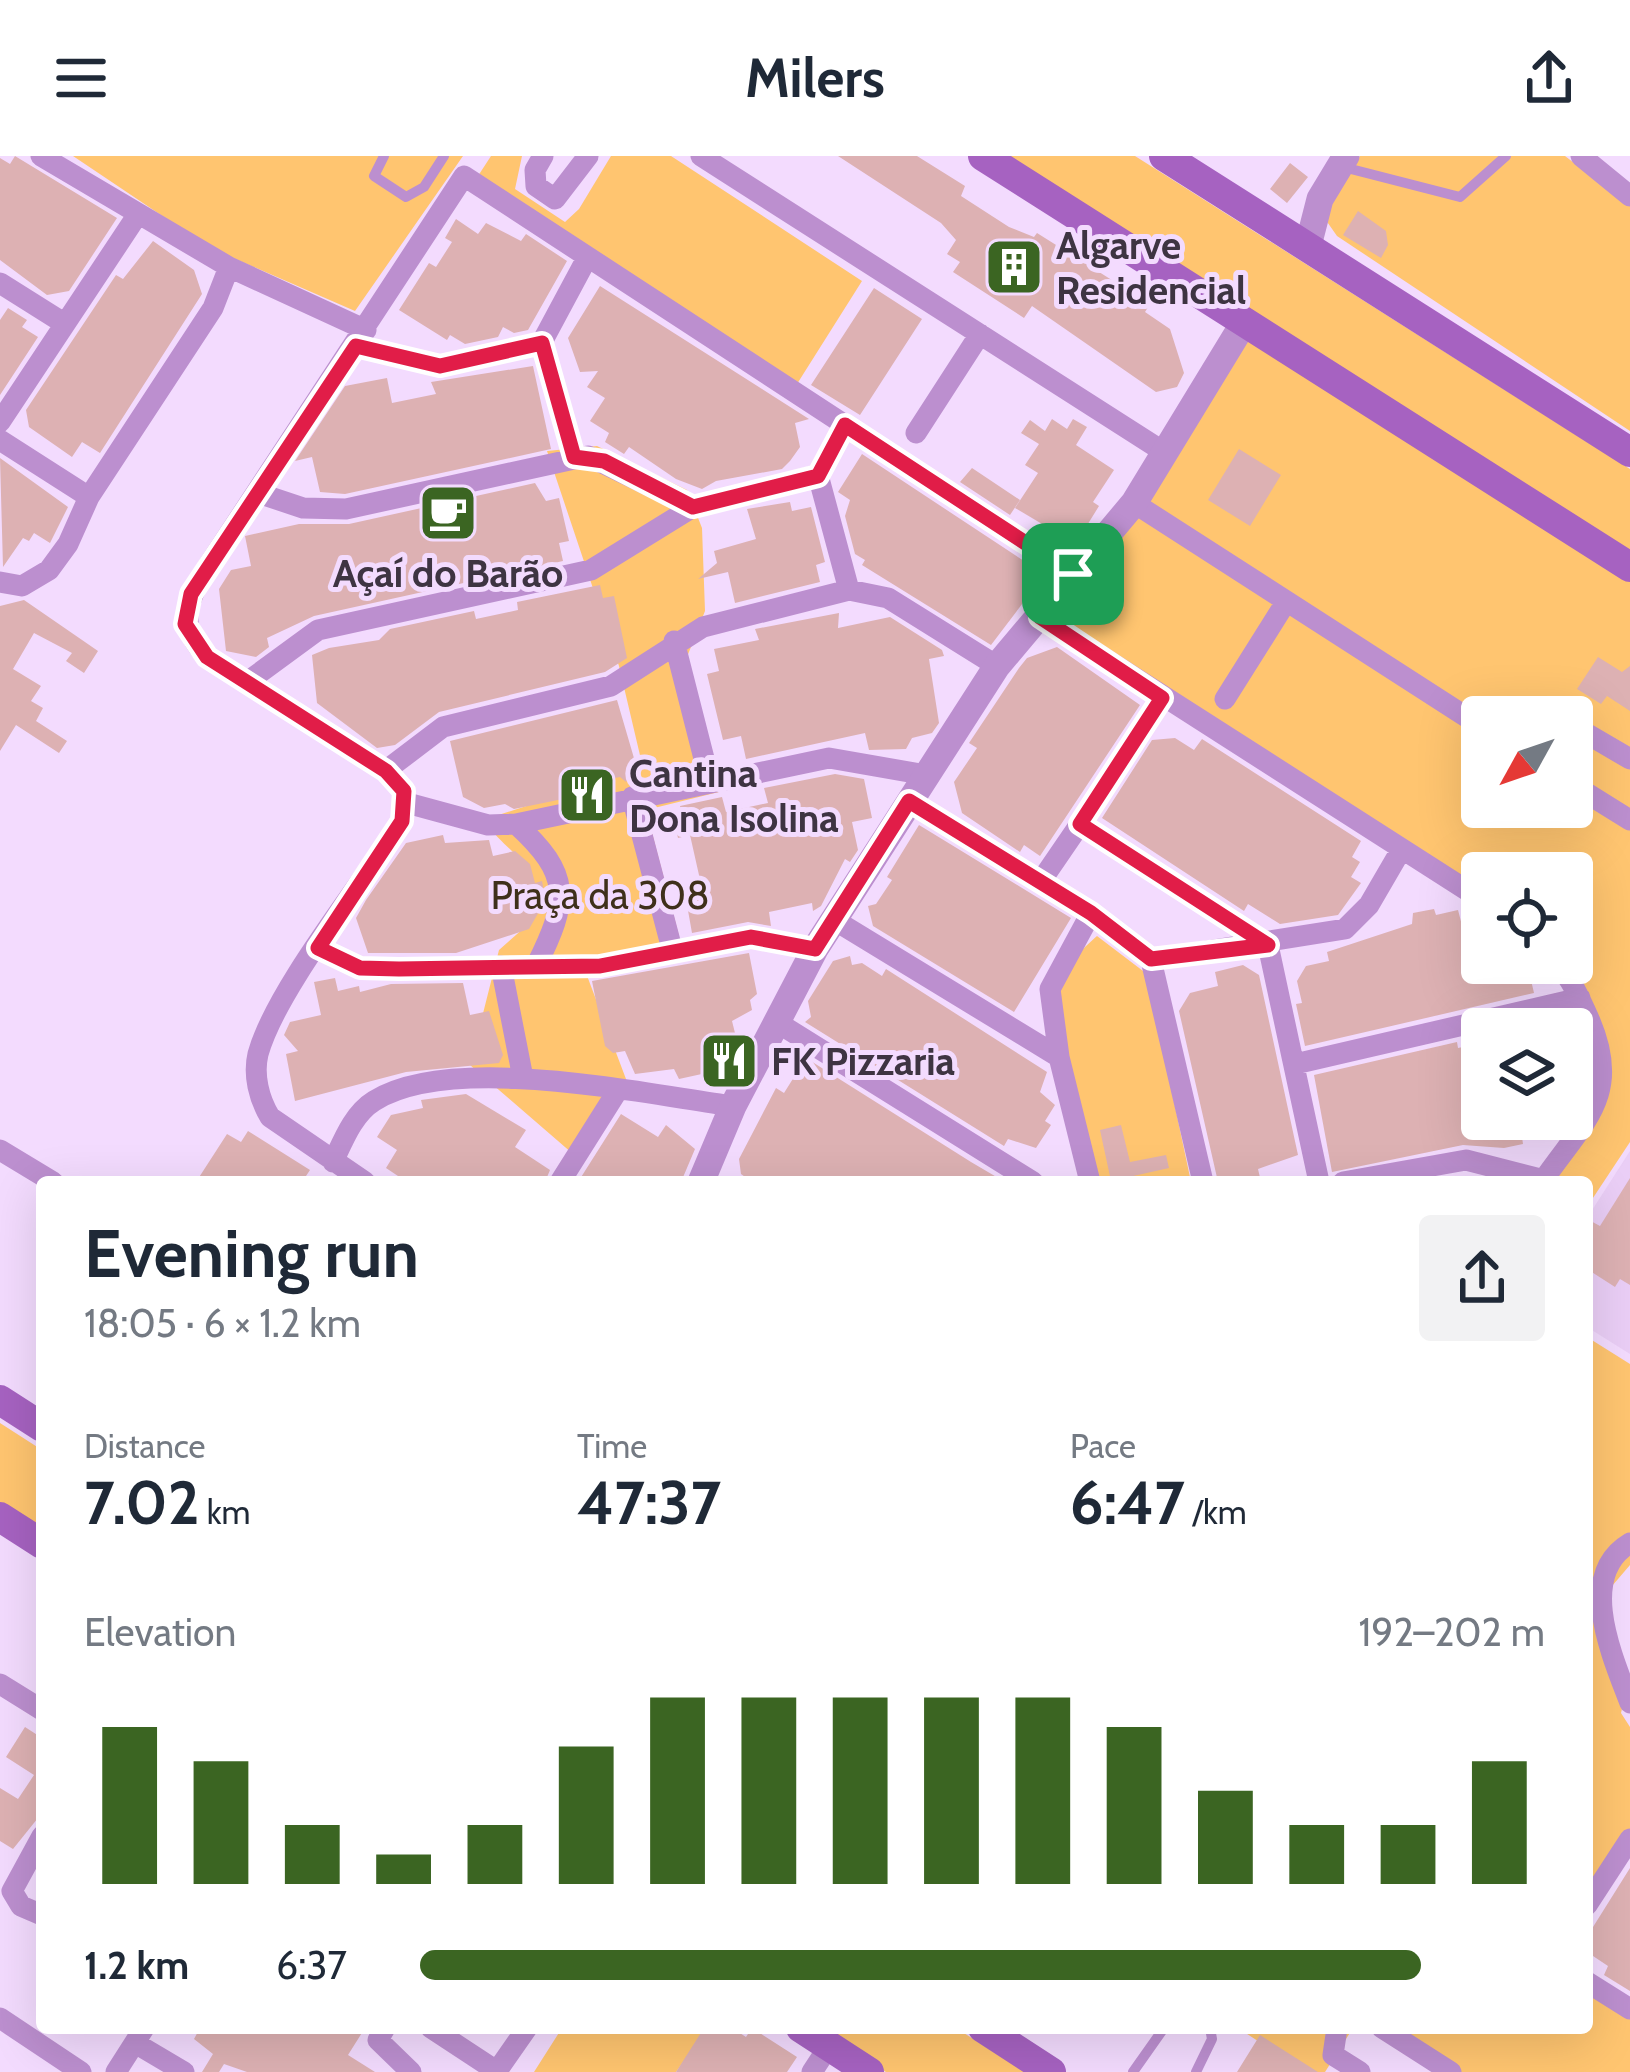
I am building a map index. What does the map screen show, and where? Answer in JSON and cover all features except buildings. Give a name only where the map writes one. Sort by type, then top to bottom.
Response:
[{"type":"main road","points":[[983,156],[1630,567]]},
{"type":"main road","points":[[1164,156],[1630,452]]},
{"type":"main road","points":[[0,1400],[36,1423]]},
{"type":"main road","points":[[0,1517],[36,1540]]},
{"type":"main road","points":[[808,2034],[840,2064]]},
{"type":"main road","points":[[993,2034],[1051,2072]]},
{"type":"street","points":[[41,156],[361,338],[440,366],[542,343]]},
{"type":"street","points":[[543,156],[535,170],[536,186],[555,199],[587,156]]},
{"type":"street","points":[[701,156],[1164,452]]},
{"type":"street","points":[[1581,156],[1629,194]]},
{"type":"street","points":[[1308,246],[1320,199],[1342,161]]},
{"type":"street","points":[[355,1176],[270,1117],[256,1075],[266,1034],[402,821],[406,803],[398,782],[386,771],[207,657],[185,624],[191,594],[470,166],[587,258],[1073,574]]},
{"type":"street","points":[[1272,223],[1320,199]]},
{"type":"street","points":[[0,422],[62,322],[138,214]]},
{"type":"street","points":[[574,457],[542,343],[587,258]]},
{"type":"street","points":[[0,582],[22,586],[49,570],[89,497],[202,328],[229,267]]},
{"type":"street","points":[[0,283],[62,322]]},
{"type":"street","points":[[713,1176],[733,1106],[815,949],[997,666],[1134,503],[1245,321]]},
{"type":"street","points":[[916,433],[980,334]]},
{"type":"street","points":[[845,425],[818,476],[849,590]]},
{"type":"street","points":[[0,440],[89,497]]},
{"type":"street","points":[[258,493],[302,508],[346,509],[574,457],[604,461],[693,507]]},
{"type":"street","points":[[247,682],[318,630],[591,570],[693,507],[818,476]]},
{"type":"street","points":[[1134,503],[1461,714]]},
{"type":"street","points":[[386,771],[443,727],[610,686],[646,668],[674,641],[704,627],[849,590],[888,598],[997,666]]},
{"type":"street","points":[[1225,699],[1286,602]]},
{"type":"street","points":[[1040,617],[1461,887]]},
{"type":"street","points":[[674,641],[710,782]]},
{"type":"street","points":[[1041,880],[1162,698]]},
{"type":"street","points":[[1593,737],[1630,759]]},
{"type":"street","points":[[406,803],[488,825],[516,824],[829,758],[926,775]]},
{"type":"street","points":[[632,797],[672,949]]},
{"type":"street","points":[[1593,797],[1630,820]]},
{"type":"street","points":[[909,801],[1041,880],[1151,959],[1202,1176]]},
{"type":"street","points":[[516,824],[553,860],[559,876],[560,910],[536,966]]},
{"type":"street","points":[[1080,824],[1268,945],[1318,1176]]},
{"type":"street","points":[[1151,959],[1268,945],[1355,923],[1401,850]]},
{"type":"street","points":[[1088,1176],[1059,1058],[1050,989],[1091,913]]},
{"type":"street","points":[[836,922],[1059,1058]]},
{"type":"street","points":[[318,948],[360,968],[600,966],[751,937],[815,949]]},
{"type":"street","points":[[501,966],[523,1078]]},
{"type":"street","points":[[1546,1176],[1592,1109],[1606,1072],[1571,984]]},
{"type":"street","points":[[1295,1064],[1580,998]]},
{"type":"street","points":[[775,1021],[1023,1176]]},
{"type":"street","points":[[333,1162],[358,1116],[376,1100],[446,1082],[523,1078],[733,1106]]},
{"type":"street","points":[[564,1176],[618,1090]]},
{"type":"street","points":[[0,1150],[43,1176]]},
{"type":"street","points":[[1377,1176],[1466,1160],[1525,1176]]},
{"type":"street","points":[[1630,1543],[1609,1560],[1600,1580],[1624,1661],[1630,1703]]},
{"type":"street","points":[[0,1684],[36,1705]]},
{"type":"street","points":[[1593,1896],[1630,1839]]},
{"type":"street","points":[[36,1847],[11,1891],[21,1906],[36,1912]]},
{"type":"street","points":[[1593,1986],[1630,2009]]},
{"type":"street","points":[[0,2018],[81,2072]]},
{"type":"street","points":[[381,2034],[377,2041],[380,2048],[411,2072]]},
{"type":"street","points":[[440,2034],[494,2071],[522,2034]]},
{"type":"street","points":[[1336,2034],[1328,2064],[1360,2072]]},
{"type":"street","points":[[1391,2034],[1451,2072]]},
{"type":"street","points":[[116,2072],[140,2036],[184,2072]]},
{"type":"lane","points":[[384,156],[374,178],[406,197],[424,187],[444,156]]},
{"type":"lane","points":[[1342,161],[1460,197],[1506,156]]},
{"type":"lane","points":[[1133,2072],[1160,2034]]},
{"type":"lane","points":[[1196,2072],[1211,2034]]},
{"type":"shaded area","points":[[1630,1151],[1630,1354],[1593,1331],[1593,1209]]},
{"type":"green space","points":[[73,156],[463,156],[355,311],[210,248]]},
{"type":"green space","points":[[491,156],[522,156],[515,189],[565,222],[579,209],[611,156],[671,156],[862,281],[797,384],[478,176]]},
{"type":"green space","points":[[999,156],[1135,156],[1630,469],[1630,558]]},
{"type":"green space","points":[[1360,156],[1565,156],[1630,206],[1630,431],[1337,236],[1323,216]]},
{"type":"green space","points":[[1245,321],[1630,567],[1630,1142],[1593,1198],[1593,1176],[1546,1176],[1571,1140],[1593,1140],[1593,1008],[1582,1008],[1568,984],[1593,984],[1593,852],[1461,852],[1461,887],[1040,618]]},
{"type":"green space","name":"Praça da 308","points":[[597,446],[687,490],[702,528],[705,611],[687,657],[723,791],[646,810],[679,936],[586,973],[629,1087],[580,1160],[470,1065],[499,950],[534,919],[527,870],[483,820],[643,768],[619,666],[547,451]]},
{"type":"green space","points":[[1097,936],[1147,974],[1190,1176],[1094,1176],[1066,1086],[1057,1034],[1058,988],[1079,953]]},
{"type":"green space","points":[[1593,1341],[1630,1364],[1630,1565],[1600,1600],[1626,1692],[1621,1713],[1630,1727],[1630,1839],[1593,1903]]},
{"type":"green space","points":[[0,1423],[36,1446],[36,1532],[0,1509]]},
{"type":"green space","points":[[1593,1986],[1630,2009],[1630,2072],[1441,2072],[1381,2034],[1593,2034]]},
{"type":"green space","points":[[558,2034],[703,2034],[676,2072],[534,2072]]},
{"type":"green space","points":[[826,2034],[965,2034],[1025,2072],[886,2072]]},
{"type":"green space","points":[[1247,2034],[1349,2034],[1325,2072],[1305,2072]]},
{"type":"place","name":"Algarve Residencial","points":[[1014,267]]},
{"type":"place","name":"Açaí do Barão","points":[[448,513]]},
{"type":"place","name":"Cantina Dona Isolina","points":[[587,795]]},
{"type":"place","name":"FK Pizzaria","points":[[729,1061]]},
{"type":"route","points":[[542,343],[574,457],[604,461],[693,507],[818,476],[845,425],[1073,574],[1040,617],[1162,698],[1080,824],[1268,945],[1151,959],[1041,880],[909,801],[815,949],[751,937],[568,968],[448,964],[360,968],[339,962],[318,948],[402,821],[404,791],[386,771],[207,657],[185,624],[191,594],[210,563],[356,346],[424,366],[440,366],[542,343]]}]
